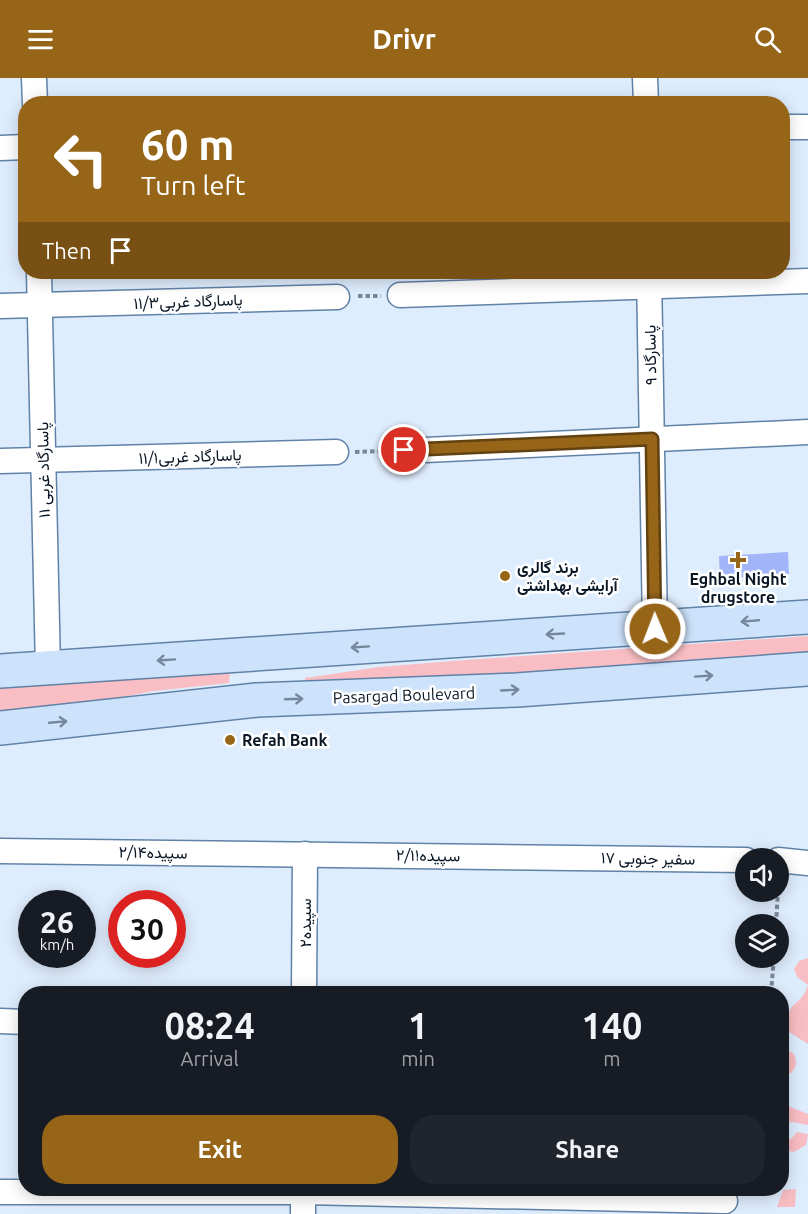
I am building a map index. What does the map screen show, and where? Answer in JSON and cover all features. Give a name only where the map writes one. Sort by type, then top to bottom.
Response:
[{"type":"main road","points":[[0,671],[808,617]]},
{"type":"main road","points":[[250,654],[257,700]]},
{"type":"main road","name":"Pasargad Boulevard","points":[[0,728],[257,700],[516,690],[799,673]]},
{"type":"street","points":[[34,78],[35,96]]},
{"type":"street","points":[[645,78],[646,96]]},
{"type":"street","points":[[790,128],[808,127]]},
{"type":"street","points":[[0,148],[18,147]]},
{"type":"street","name":"پاسارگاد غربی ۱۱","points":[[39,279],[48,669]]},
{"type":"street","points":[[400,295],[649,279],[808,281]]},
{"type":"street","name":"پاسارگاد ۹","points":[[649,279],[655,629]]},
{"type":"street","name":"پاسارگاد غربی۱۱/۳","points":[[0,306],[337,297]]},
{"type":"street","points":[[404,450],[808,432]]},
{"type":"street","name":"پاسارگاد غربی۱۱/۱","points":[[0,461],[336,452]]},
{"type":"street","name":"سپیده۲/۱۴","points":[[0,851],[305,854]]},
{"type":"street","name":"سپیده۲/۱۱","points":[[305,854],[550,857]]},
{"type":"street","name":"سپیده۲","points":[[304,986],[305,854]]},
{"type":"street","name":"سفیر جنوبی ۱۷","points":[[550,857],[735,860]]},
{"type":"street","points":[[789,861],[808,863]]},
{"type":"street","points":[[0,1021],[18,1022]]},
{"type":"street","points":[[0,1192],[18,1192]]},
{"type":"street","points":[[202,1196],[725,1201]]},
{"type":"path","points":[[337,297],[400,295]]},
{"type":"path","points":[[336,452],[404,450]]},
{"type":"path","points":[[772,986],[773,968]]},
{"type":"shaded area","points":[[808,636],[808,653],[304,687],[305,678],[379,667]]},
{"type":"shaded area","points":[[230,672],[229,683],[154,691],[49,711],[0,714],[0,685]]},
{"type":"shaded area","points":[[808,958],[808,985],[797,977],[794,969],[799,961]]},
{"type":"shaded area","points":[[808,985],[808,1044],[789,1032],[791,1009],[805,993]]},
{"type":"shaded area","points":[[789,1051],[793,1053],[796,1061],[795,1068],[790,1074]]},
{"type":"shaded area","points":[[789,1106],[808,1114],[808,1125],[789,1123]]},
{"type":"shaded area","points":[[797,1132],[808,1134],[806,1145],[794,1152],[789,1151],[789,1139]]},
{"type":"shaded area","points":[[796,1189],[795,1207],[777,1207],[781,1196],[789,1196],[789,1190]]},
{"type":"building","points":[[788,552],[789,574],[720,579],[719,556]]},
{"type":"place","name":"Eghbal Night drugstore","points":[[738,560]]},
{"type":"place","name":"برند گالری آرایشی بهداشتی","points":[[505,576]]},
{"type":"place","name":"Refah Bank","points":[[230,740]]},
{"type":"route","points":[[404,450],[652,439],[655,629]]}]
